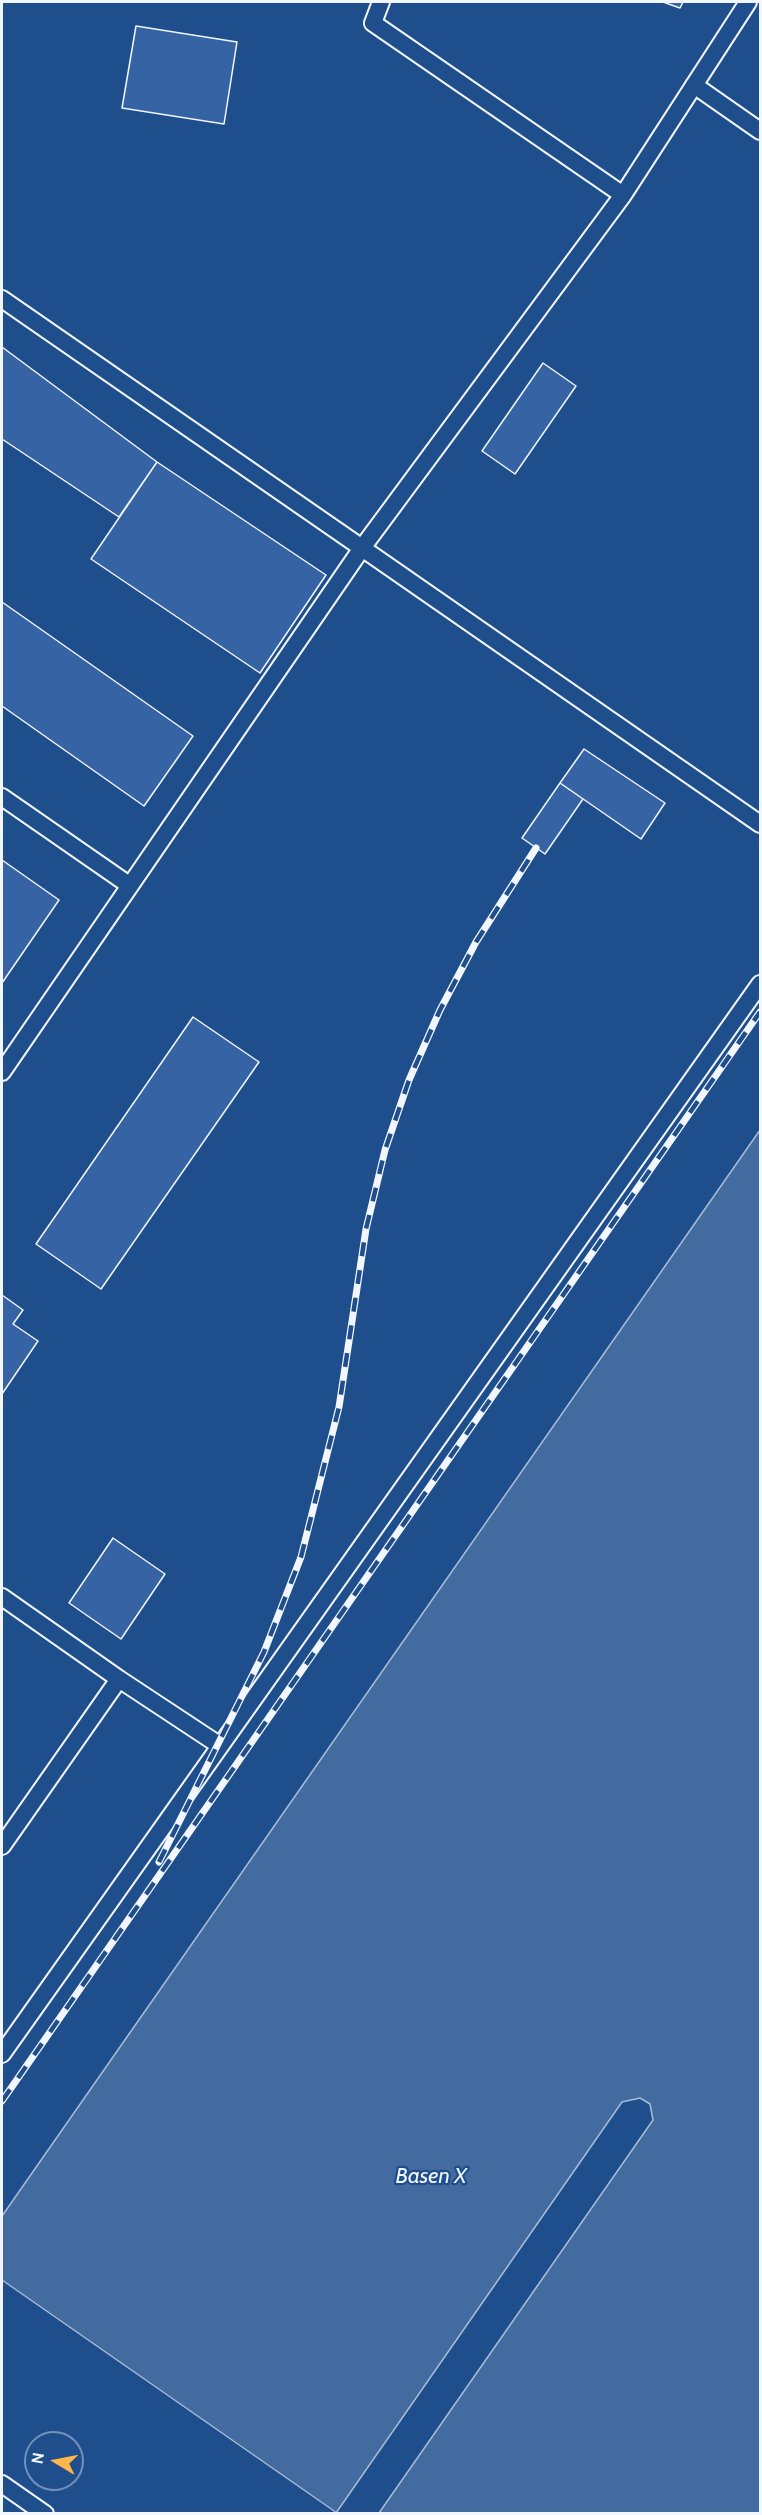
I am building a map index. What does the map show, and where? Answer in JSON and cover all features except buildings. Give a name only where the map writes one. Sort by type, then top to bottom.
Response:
[{"type":"lane","points":[[381,2],[373,23],[623,195]]},
{"type":"lane","points":[[2,1072],[362,548],[623,195],[748,2]]},
{"type":"lane","points":[[694,85],[760,131]]},
{"type":"lane","points":[[2,299],[760,824]]},
{"type":"lane","points":[[2,797],[129,885]]},
{"type":"lane","points":[[2,2054],[760,984]]},
{"type":"lane","points":[[2,1597],[219,1745]]},
{"type":"lane","points":[[2,1846],[120,1679]]},
{"type":"lane","points":[[2,2484],[45,2514]]},
{"type":"water","name":"Basen X","points":[[760,1130],[760,2513],[337,2513],[2,2280],[2,2216]]},
{"type":"pier","points":[[640,2098],[650,2104],[653,2120],[379,2513],[336,2513],[622,2102]]},
{"type":"railway","points":[[159,1862],[264,1652],[301,1557],[339,1407],[366,1229],[385,1150],[409,1080],[440,1010],[476,942],[536,848]]},
{"type":"railway","points":[[2,2101],[760,1012]]}]
